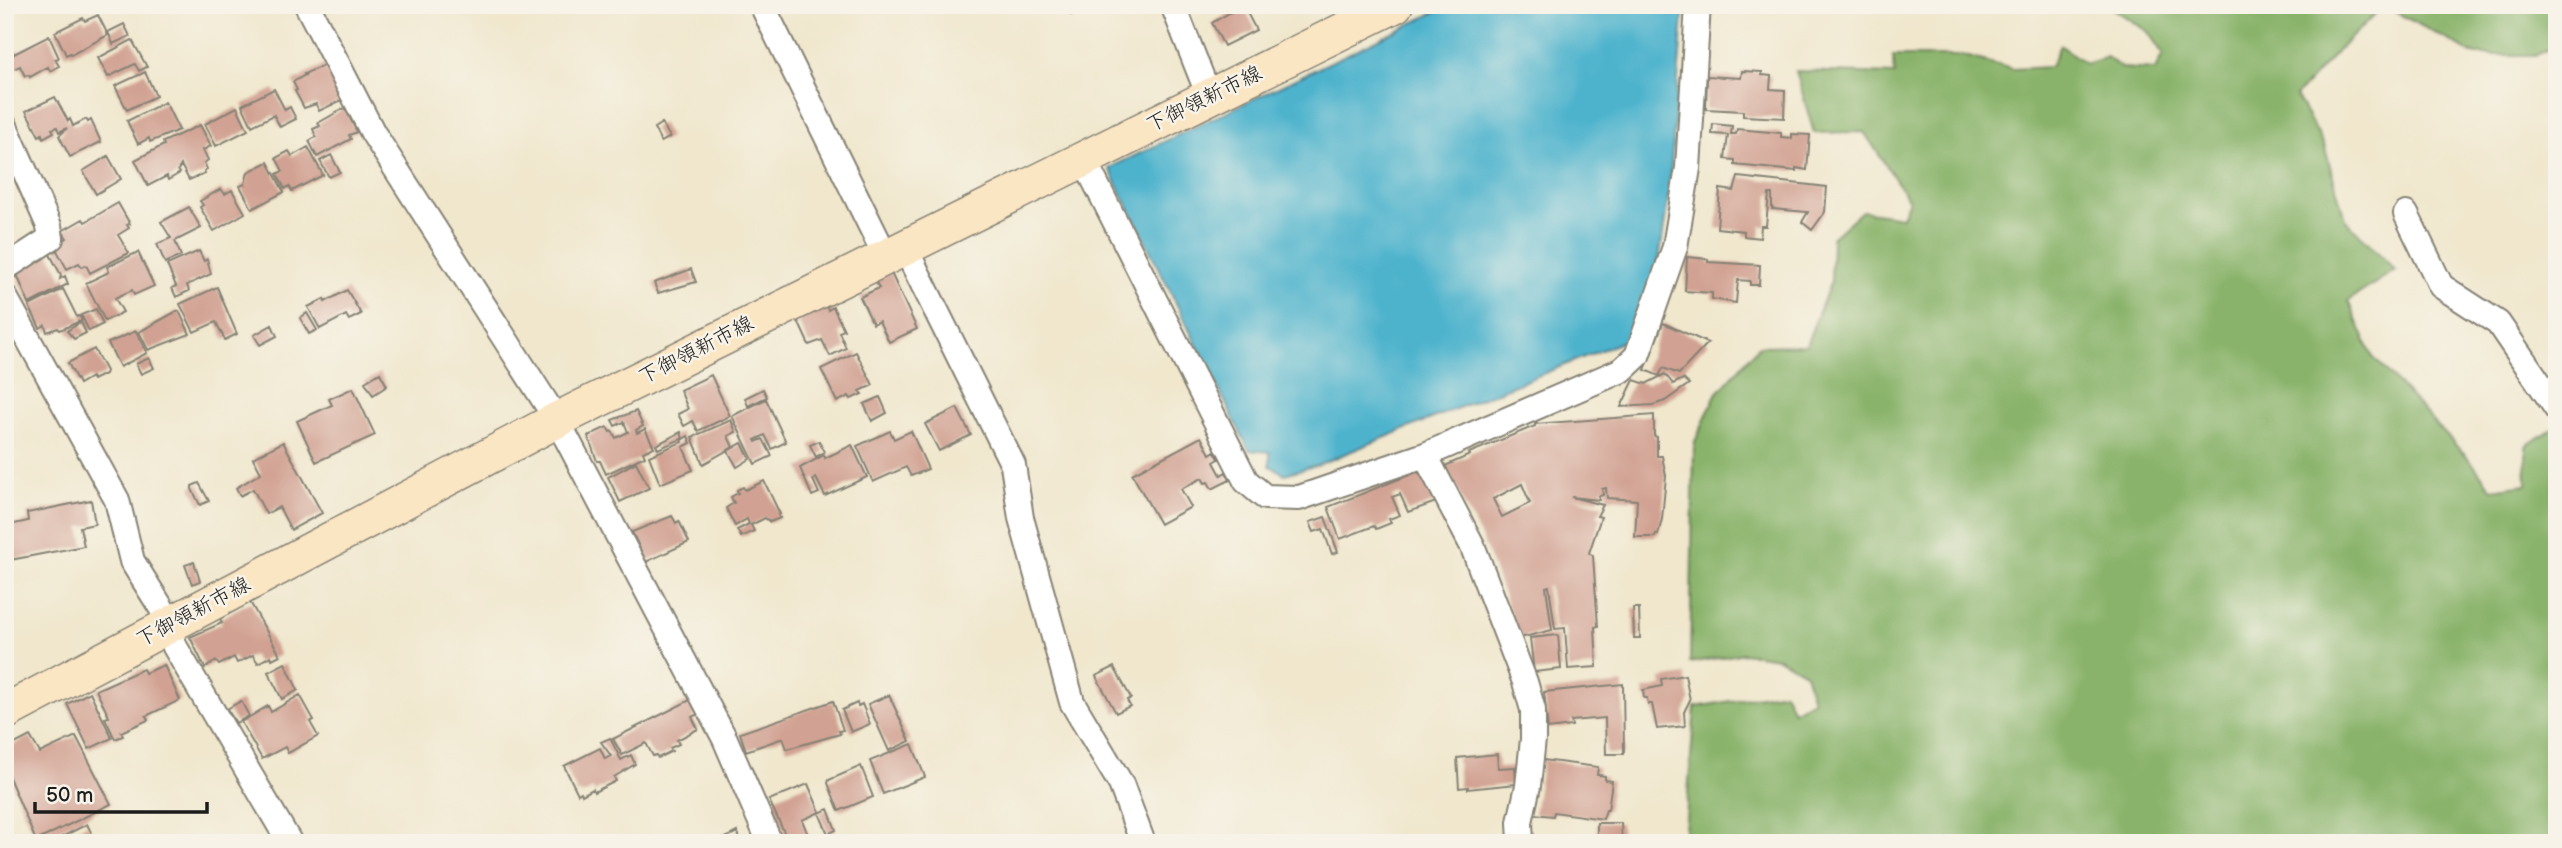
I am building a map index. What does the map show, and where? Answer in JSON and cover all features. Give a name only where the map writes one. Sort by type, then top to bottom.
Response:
[{"type":"main road","name":"下御領新市線","points":[[5,712],[557,419],[1395,5]]},
{"type":"street","points":[[307,5],[373,133],[557,419],[724,739],[770,843]]},
{"type":"street","points":[[762,5],[1013,465],[1021,518],[1072,702],[1121,784],[1143,843]]},
{"type":"street","points":[[1173,5],[1209,96]]},
{"type":"street","points":[[1083,158],[1247,481],[1265,497],[1299,498],[1425,455],[1622,370],[1637,356],[1675,247],[1688,168],[1698,5]]},
{"type":"street","points":[[5,126],[49,226],[51,238],[5,268]]},
{"type":"street","points":[[2406,214],[2441,286],[2498,323],[2557,409]]},
{"type":"street","points":[[5,297],[117,500],[132,561],[162,609],[175,647],[290,843]]},
{"type":"street","points":[[1425,455],[1472,545],[1525,682],[1533,710],[1528,786],[1520,822],[1521,843]]},
{"type":"green space","points":[[2108,5],[2557,5],[2557,45],[2536,55],[2476,55],[2384,6],[2296,96],[2324,145],[2345,219],[2395,270],[2348,301],[2372,356],[2474,465],[2492,489],[2527,484],[2526,446],[2557,425],[2557,843],[1684,843],[1695,707],[1784,692],[1793,711],[1813,700],[1805,673],[1778,658],[1744,653],[1690,663],[1694,444],[1715,396],[1759,346],[1806,345],[1831,281],[1832,238],[1862,211],[1902,217],[1909,200],[1864,132],[1814,133],[1796,71],[1895,74],[1893,56],[1965,56],[2012,69],[2050,67],[2060,45],[2086,64],[2107,57],[2121,68],[2155,70],[2163,54],[2148,32]]},
{"type":"water","points":[[1450,5],[1684,5],[1669,192],[1658,268],[1629,339],[1317,465],[1285,474],[1270,466],[1270,452],[1249,450],[1109,168]]},
{"type":"building","points":[[1066,5],[1092,5],[1071,15]]},
{"type":"building","points":[[1243,5],[1256,30],[1224,46],[1212,23]]},
{"type":"building","points":[[98,15],[108,35],[71,55],[66,55],[55,32],[83,18],[85,21]]},
{"type":"building","points":[[124,24],[130,36],[113,44],[108,32]]},
{"type":"building","points":[[49,36],[59,58],[55,59],[59,66],[50,71],[48,67],[30,77],[25,76],[20,66],[5,73],[5,55],[13,51],[14,54]]},
{"type":"building","points":[[132,40],[147,67],[139,71],[135,64],[108,77],[98,58]]},
{"type":"building","points":[[324,65],[342,100],[319,111],[316,104],[304,108],[293,82]]},
{"type":"building","points":[[1742,71],[1762,72],[1762,75],[1771,76],[1770,89],[1785,90],[1784,118],[1743,116],[1743,111],[1706,109],[1707,76],[1741,78]]},
{"type":"building","points":[[145,72],[156,96],[127,110],[115,86]]},
{"type":"building","points":[[274,89],[285,110],[290,107],[296,119],[280,127],[274,115],[252,126],[242,105]]},
{"type":"building","points":[[55,97],[73,126],[86,119],[88,122],[91,120],[101,142],[70,157],[59,136],[67,128],[59,132],[57,127],[43,138],[42,134],[39,136],[26,111]]},
{"type":"building","points":[[165,102],[179,130],[150,142],[149,138],[138,144],[127,121]]},
{"type":"building","points":[[237,107],[248,130],[216,146],[205,124]]},
{"type":"building","points":[[345,108],[357,132],[349,135],[351,139],[317,157],[309,141],[316,137],[313,129],[320,126],[318,123]]},
{"type":"building","points":[[662,123],[670,137],[661,142],[654,128]]},
{"type":"building","points":[[1713,124],[1732,126],[1731,134],[1736,134],[1737,129],[1781,133],[1781,137],[1792,138],[1792,134],[1810,135],[1807,170],[1735,165],[1735,160],[1725,159],[1728,135],[1712,134]]},
{"type":"building","points":[[200,125],[211,146],[203,150],[208,160],[204,163],[207,169],[205,173],[189,180],[181,165],[178,170],[180,173],[168,180],[167,176],[148,186],[135,160],[164,145],[163,142]]},
{"type":"building","points":[[308,147],[323,175],[292,191],[289,186],[285,189],[277,174],[283,171],[276,158],[289,151],[292,156]]},
{"type":"building","points":[[331,155],[340,172],[329,177],[320,161]]},
{"type":"building","points":[[108,156],[121,179],[96,194],[83,171]]},
{"type":"building","points":[[268,162],[284,192],[252,209],[240,186],[245,184],[248,172]]},
{"type":"building","points":[[1738,177],[1827,187],[1825,212],[1812,230],[1802,222],[1808,212],[1772,209],[1772,194],[1769,194],[1766,226],[1761,226],[1760,238],[1744,236],[1744,231],[1717,228],[1720,189],[1734,191]]},
{"type":"building","points":[[221,189],[225,194],[232,190],[245,213],[214,231],[200,207],[203,205],[200,201]]},
{"type":"building","points":[[118,203],[130,224],[127,225],[129,228],[118,235],[129,253],[90,273],[86,265],[82,267],[79,263],[67,269],[55,247],[67,238],[62,231],[83,219],[85,222]]},
{"type":"building","points":[[189,207],[201,228],[175,241],[181,256],[165,263],[157,244],[171,238],[161,222]]},
{"type":"building","points":[[46,247],[61,275],[60,279],[65,276],[68,284],[29,304],[16,272]]},
{"type":"building","points":[[199,251],[204,261],[207,259],[211,274],[187,285],[189,291],[176,297],[172,288],[176,286],[167,265]]},
{"type":"building","points":[[138,252],[154,286],[134,295],[132,290],[115,298],[123,312],[105,321],[86,283],[109,272],[107,267]]},
{"type":"building","points":[[1687,257],[1708,259],[1708,262],[1760,265],[1759,285],[1738,280],[1736,303],[1712,299],[1712,293],[1685,291]]},
{"type":"building","points":[[691,269],[696,282],[658,293],[654,283]]},
{"type":"building","points":[[891,273],[917,329],[889,342],[879,321],[873,324],[860,297],[879,288],[875,280]]},
{"type":"building","points":[[217,287],[237,334],[225,340],[216,322],[194,332],[180,304]]},
{"type":"building","points":[[63,289],[77,317],[82,320],[47,332],[45,325],[40,328],[29,306]]},
{"type":"building","points":[[347,290],[361,314],[349,320],[346,315],[320,329],[308,307],[324,299],[325,302]]},
{"type":"building","points":[[826,306],[828,310],[833,307],[844,330],[839,332],[846,348],[830,356],[822,340],[809,345],[797,319]]},
{"type":"building","points":[[96,309],[103,324],[89,331],[81,315]]},
{"type":"building","points":[[177,311],[190,334],[148,350],[139,332]]},
{"type":"building","points":[[307,313],[317,330],[309,334],[300,318]]},
{"type":"building","points":[[81,322],[86,333],[74,339],[67,331]]},
{"type":"building","points":[[1663,323],[1708,343],[1679,374],[1663,368],[1659,376],[1645,370]]},
{"type":"building","points":[[272,325],[277,336],[260,345],[254,335]]},
{"type":"building","points":[[136,331],[147,353],[120,367],[108,343]]},
{"type":"building","points":[[94,349],[106,371],[105,374],[93,380],[91,377],[79,384],[68,363]]},
{"type":"building","points":[[856,352],[873,385],[860,391],[862,394],[837,402],[821,369]]},
{"type":"building","points":[[149,358],[154,368],[141,374],[136,364]]},
{"type":"building","points":[[380,373],[387,386],[373,395],[365,382]]},
{"type":"building","points":[[1665,374],[1673,384],[1683,379],[1689,384],[1665,401],[1653,405],[1621,407],[1634,380],[1646,384]]},
{"type":"building","points":[[711,375],[730,416],[698,431],[693,421],[684,426],[678,414],[688,409],[680,390]]},
{"type":"building","points":[[353,388],[375,435],[316,462],[297,421],[332,405],[329,399]]},
{"type":"building","points":[[763,389],[767,397],[748,406],[745,398]]},
{"type":"building","points":[[880,397],[887,413],[872,421],[864,404]]},
{"type":"building","points":[[766,399],[786,442],[772,449],[765,435],[755,440],[756,442],[763,439],[772,456],[755,464],[732,416]]},
{"type":"building","points":[[957,408],[971,435],[939,451],[925,424]]},
{"type":"building","points":[[636,411],[643,426],[636,430],[637,433],[645,429],[654,447],[643,452],[645,456],[606,474],[600,461],[597,461],[588,436],[607,427],[616,438],[628,432],[624,422],[615,426],[612,420]]},
{"type":"building","points":[[1654,415],[1657,456],[1662,456],[1666,476],[1658,535],[1635,537],[1637,500],[1607,498],[1606,488],[1602,489],[1603,495],[1599,496],[1599,500],[1571,497],[1603,505],[1597,516],[1601,517],[1589,553],[1593,556],[1598,626],[1595,627],[1597,667],[1568,669],[1565,628],[1555,629],[1549,586],[1546,587],[1552,630],[1520,638],[1483,541],[1445,466],[1535,424]],"holes":[[[1522,484],[1530,503],[1502,517],[1493,499]]]},
{"type":"building","points":[[731,420],[736,432],[728,436],[733,447],[703,464],[692,437]]},
{"type":"building","points":[[890,431],[894,439],[911,431],[928,469],[911,476],[906,467],[873,482],[857,446]]},
{"type":"building","points":[[681,432],[683,439],[688,436],[691,443],[683,447],[693,470],[660,484],[649,456],[682,442],[681,439],[658,449],[656,445]]},
{"type":"building","points":[[1201,437],[1210,454],[1215,451],[1219,459],[1214,462],[1221,475],[1226,472],[1230,480],[1212,489],[1202,478],[1181,489],[1191,507],[1160,524],[1132,474]]},
{"type":"building","points":[[819,441],[824,452],[816,457],[810,445]]},
{"type":"building","points":[[283,442],[322,513],[291,530],[279,507],[266,514],[253,489],[240,496],[236,488],[261,473],[253,458]]},
{"type":"building","points":[[742,443],[750,459],[737,467],[728,451]]},
{"type":"building","points":[[852,445],[867,477],[825,496],[816,478],[813,480],[819,493],[812,496],[800,468],[824,455],[825,458]]},
{"type":"building","points":[[636,462],[649,488],[620,502],[608,477]]},
{"type":"building","points":[[1417,472],[1431,480],[1442,500],[1408,512],[1400,494],[1392,497],[1400,515],[1389,519],[1391,523],[1376,529],[1374,526],[1340,539],[1328,507]]},
{"type":"building","points":[[764,481],[780,518],[770,522],[765,518],[751,525],[754,531],[741,537],[737,530],[749,524],[747,519],[735,526],[726,508],[734,503],[731,497],[738,493],[737,490],[743,487],[745,490]]},
{"type":"building","points":[[199,483],[209,501],[200,505],[192,489],[192,486]]},
{"type":"building","points":[[91,500],[95,524],[80,527],[84,546],[5,561],[5,526],[28,521],[27,513]]},
{"type":"building","points":[[672,516],[676,523],[679,521],[689,542],[646,562],[632,532]]},
{"type":"building","points":[[1325,517],[1338,552],[1332,554],[1323,529],[1314,532],[1310,522]]},
{"type":"building","points":[[194,562],[200,581],[192,584],[185,565]]},
{"type":"building","points":[[250,602],[280,655],[272,659],[271,656],[258,663],[253,655],[237,663],[234,657],[219,665],[216,661],[205,668],[190,637],[222,623],[220,619]]},
{"type":"building","points":[[1633,608],[1639,608],[1640,638],[1634,638]]},
{"type":"building","points":[[1558,635],[1561,669],[1534,672],[1530,638]]},
{"type":"building","points":[[285,663],[298,690],[282,699],[268,672]]},
{"type":"building","points":[[164,665],[180,700],[146,716],[148,720],[121,732],[123,736],[115,739],[105,718],[109,717],[96,690],[143,669],[145,673]]},
{"type":"building","points":[[1114,667],[1131,698],[1127,700],[1130,706],[1116,713],[1096,676]]},
{"type":"building","points":[[1685,675],[1690,700],[1684,712],[1685,726],[1657,729],[1652,704],[1648,704],[1647,698],[1644,698],[1643,690],[1662,686],[1661,679]]},
{"type":"building","points":[[1623,684],[1624,754],[1606,754],[1605,718],[1571,721],[1572,726],[1548,729],[1544,692]]},
{"type":"building","points":[[90,692],[112,738],[89,749],[67,704]]},
{"type":"building","points":[[300,695],[314,720],[310,722],[318,736],[288,753],[285,747],[262,759],[241,722],[268,706],[271,712]]},
{"type":"building","points":[[889,695],[910,741],[889,751],[868,704]]},
{"type":"building","points":[[690,700],[698,714],[692,717],[698,729],[677,740],[679,744],[670,748],[672,751],[658,758],[653,756],[646,743],[622,755],[613,739]]},
{"type":"building","points":[[241,701],[249,716],[236,723],[227,709]]},
{"type":"building","points":[[833,701],[843,730],[839,731],[840,734],[787,749],[783,738],[746,751],[740,733]]},
{"type":"building","points":[[857,703],[858,706],[862,704],[870,724],[851,732],[842,710]]},
{"type":"building","points":[[30,736],[40,753],[76,736],[111,804],[36,841],[5,768],[5,749]]},
{"type":"building","points":[[610,738],[621,760],[631,755],[635,764],[614,777],[616,781],[594,792],[593,789],[582,795],[581,792],[578,794],[564,766],[600,748],[605,759],[611,756],[601,742]]},
{"type":"building","points":[[912,744],[925,777],[883,794],[870,761]]},
{"type":"building","points":[[1497,754],[1498,768],[1515,767],[1516,784],[1459,788],[1457,758]]},
{"type":"building","points":[[1543,760],[1598,767],[1597,775],[1612,781],[1608,810],[1603,819],[1554,812],[1553,816],[1534,814]]},
{"type":"building","points":[[861,766],[873,797],[839,811],[829,780]]},
{"type":"building","points":[[808,784],[820,812],[802,820],[809,837],[797,843],[789,843],[769,800]]},
{"type":"building","points":[[828,809],[836,830],[828,834],[819,813]]},
{"type":"building","points":[[1597,823],[1621,823],[1622,843],[1597,843]]},
{"type":"building","points":[[87,824],[96,843],[50,843]]},
{"type":"building","points":[[737,832],[742,843],[716,843]]}]
